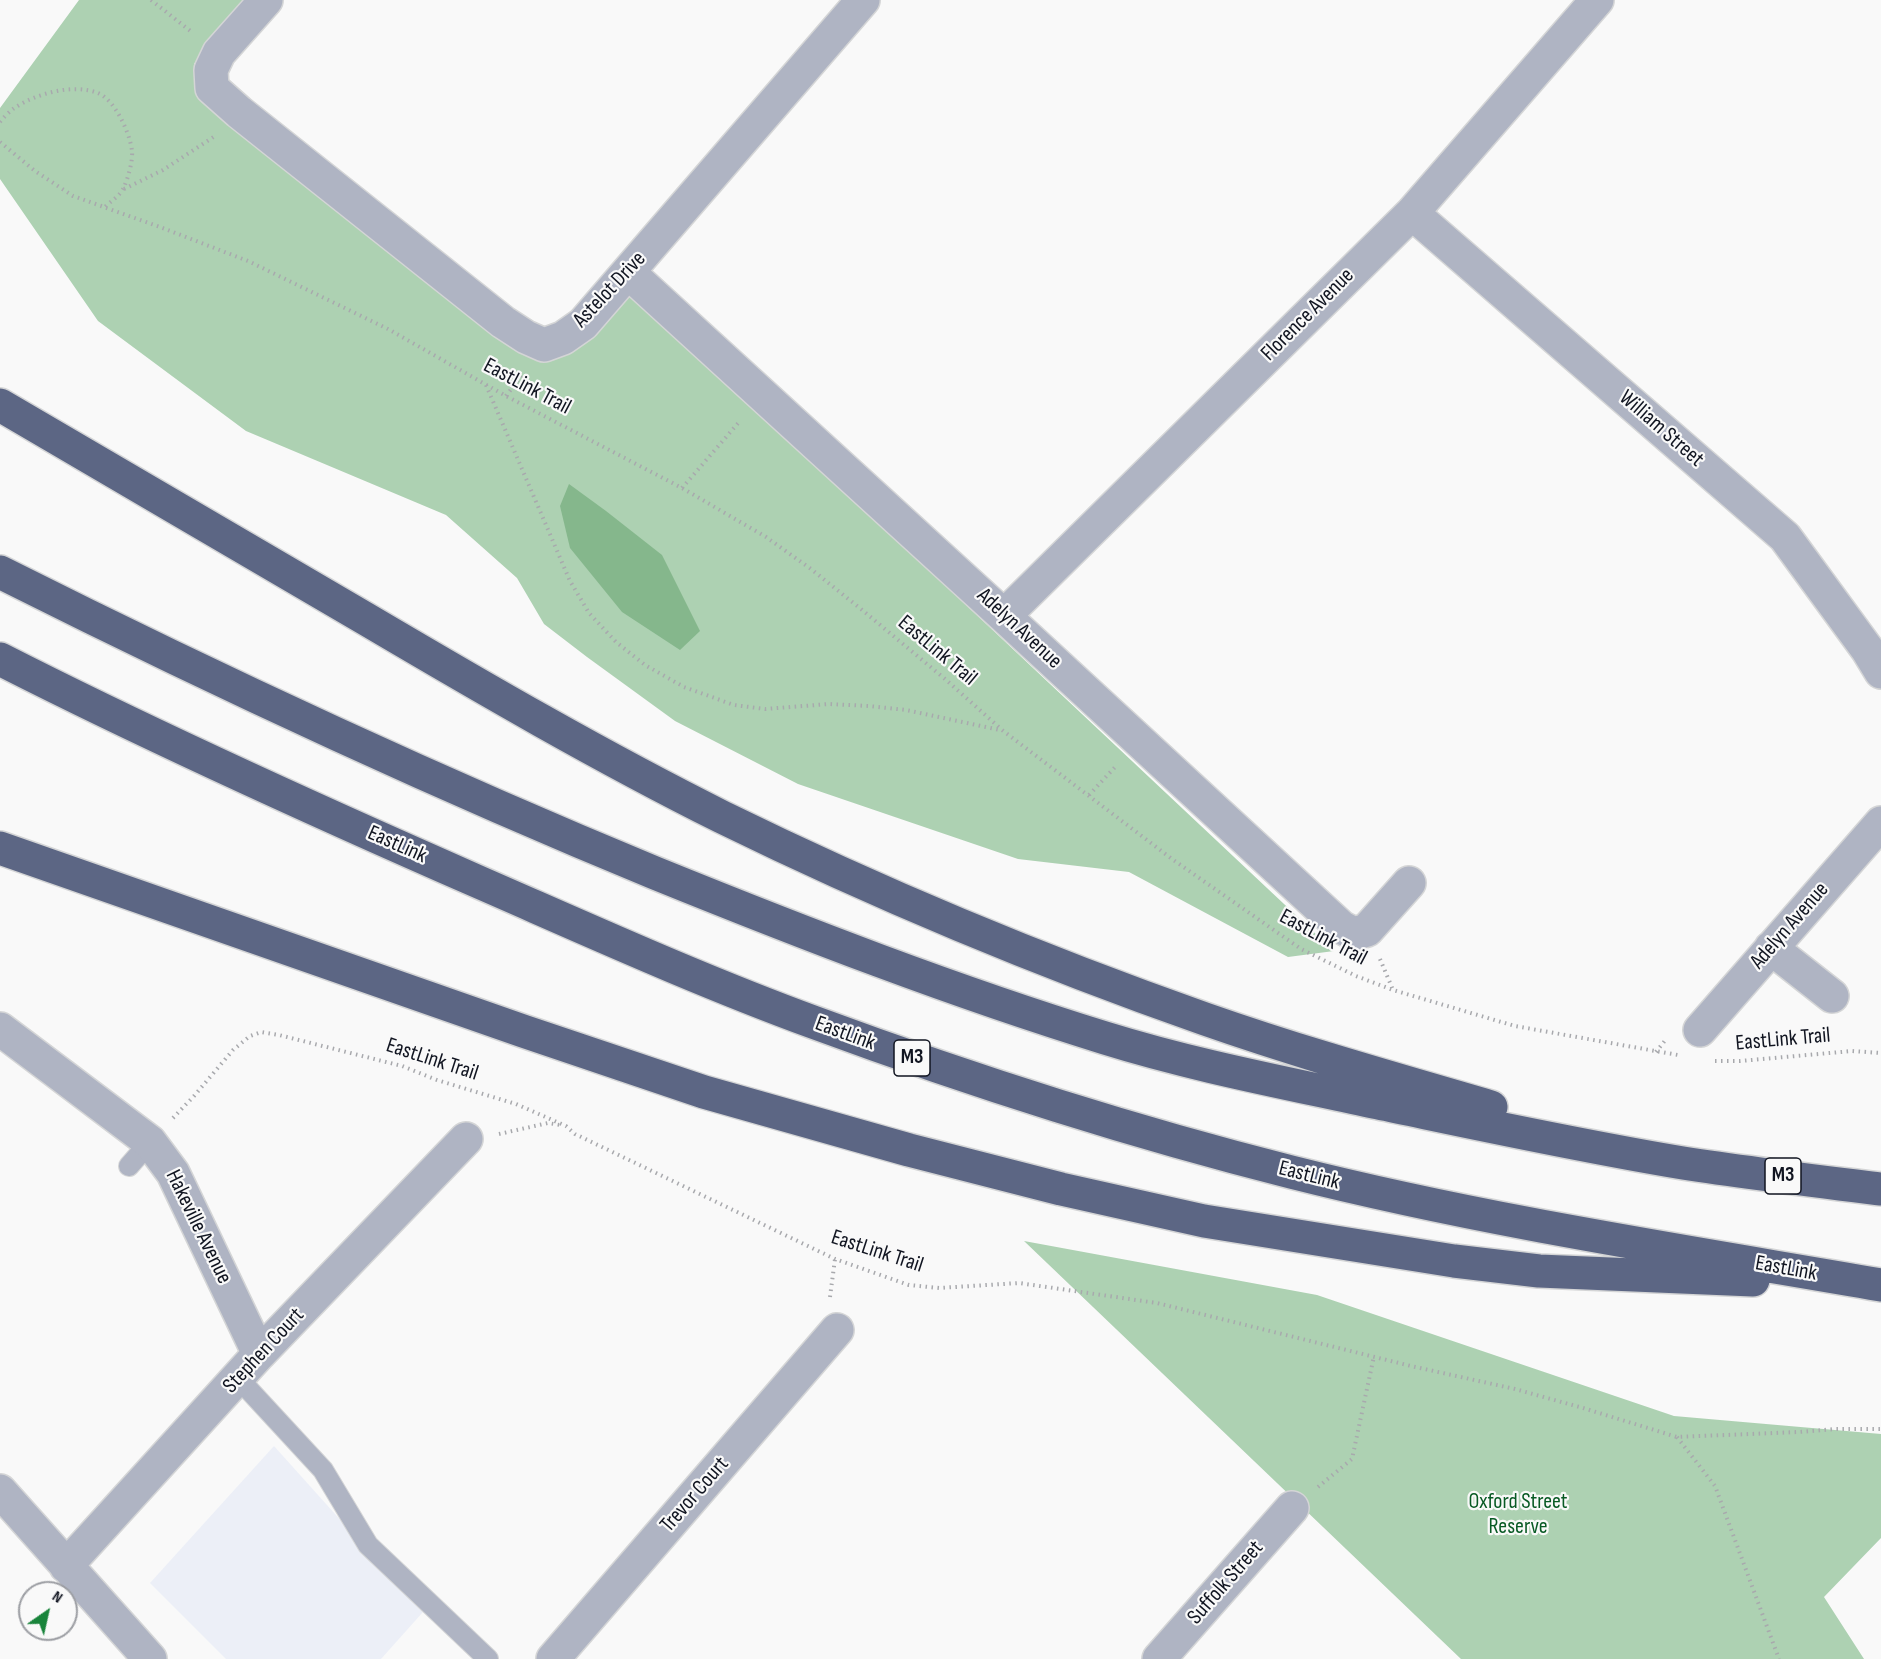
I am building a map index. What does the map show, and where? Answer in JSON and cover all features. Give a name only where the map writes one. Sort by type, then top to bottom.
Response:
[{"type":"highway","points":[[0,405],[518,708],[723,817],[897,899],[1067,968],[1215,1023],[1365,1070],[1685,1163]]},
{"type":"highway","name":"M3","points":[[0,572],[216,678],[562,834],[733,905],[874,959],[1108,1039],[1230,1072],[1512,1132],[1685,1163],[1881,1189]]},
{"type":"highway","name":"EastLink","points":[[0,658],[181,747],[400,848],[642,953],[808,1021],[965,1077],[1302,1175],[1547,1227],[1881,1286]]},
{"type":"highway","points":[[0,848],[704,1092],[909,1150],[1072,1191],[1204,1221],[1443,1259],[1529,1270],[1881,1286]]},
{"type":"street","points":[[223,99],[212,87],[211,70],[219,53],[266,0]]},
{"type":"street","name":"Astelot Drive","points":[[223,99],[502,322],[544,345],[568,335],[583,324],[863,0]]},
{"type":"street","name":"Florence Avenue","points":[[1004,616],[1412,213],[1597,0]]},
{"type":"street","name":"William Street","points":[[1412,213],[1785,537],[1867,649],[1881,672]]},
{"type":"street","name":"Adelyn Avenue","points":[[628,272],[1341,927],[1354,934],[1367,930],[1409,883]]},
{"type":"street","name":"Adelyn Avenue","points":[[1700,1030],[1881,823]]},
{"type":"street","points":[[1771,948],[1832,996]]},
{"type":"street","name":"Hakeville Avenue","points":[[0,1029],[140,1154],[173,1173],[260,1354]]},
{"type":"street","name":"Stephen Court","points":[[66,1566],[260,1354],[466,1139]]},
{"type":"street","name":"Trevor Court","points":[[554,1659],[837,1330]]},
{"type":"street","points":[[0,1491],[150,1659]]},
{"type":"street","name":"Suffolk Street","points":[[1159,1659],[1292,1508]]},
{"type":"lane","points":[[238,1378],[323,1470],[368,1545],[488,1659]]},
{"type":"path","points":[[0,122],[13,109],[37,96],[77,89],[98,93],[110,102],[129,135],[132,153],[124,189]]},
{"type":"path","points":[[105,207],[124,189],[163,170],[215,136],[197,122],[223,99]]},
{"type":"path","name":"EastLink Trail","points":[[0,142],[53,184],[73,196],[248,261],[388,329],[485,384],[681,488],[766,537],[811,569],[945,679],[1002,730],[1172,859],[1301,948],[1356,976],[1393,990],[1515,1026],[1679,1055]]},
{"type":"path","points":[[485,384],[570,581],[589,613],[616,642],[645,665],[684,687],[734,705],[765,709],[829,704],[869,706],[906,710],[1002,730]]},
{"type":"path","points":[[681,488],[763,395]]},
{"type":"path","name":"EastLink Trail","points":[[140,1154],[233,1050],[250,1036],[261,1032],[402,1066],[436,1080],[516,1104],[566,1126],[575,1134],[835,1259],[909,1285],[939,1288],[1019,1283],[1146,1301],[1515,1389],[1677,1437],[1881,1429]]},
{"type":"path","name":"EastLink Trail","points":[[1714,1061],[1740,1061],[1852,1051],[1881,1053]]},
{"type":"path","points":[[466,1139],[514,1132],[548,1123],[566,1126]]},
{"type":"path","points":[[1292,1508],[1352,1459],[1374,1356]]},
{"type":"path","points":[[1677,1437],[1715,1486],[1779,1659]]},
{"type":"shaded area","points":[[569,484],[662,555],[700,631],[680,650],[622,612],[570,548],[560,506]]},
{"type":"shaded area","points":[[274,1446],[423,1612],[381,1659],[226,1659],[150,1583]]},
{"type":"green space","points":[[79,0],[246,0],[194,64],[200,97],[546,359],[630,289],[1334,951],[1288,957],[1129,872],[1018,859],[798,784],[675,721],[587,657],[544,624],[517,578],[446,515],[246,431],[98,321],[0,179],[0,108]]},
{"type":"green space","name":"Oxford Street Reserve","points":[[1024,1241],[1317,1295],[1674,1416],[1881,1434],[1881,1538],[1824,1597],[1864,1659],[1461,1659]]}]
